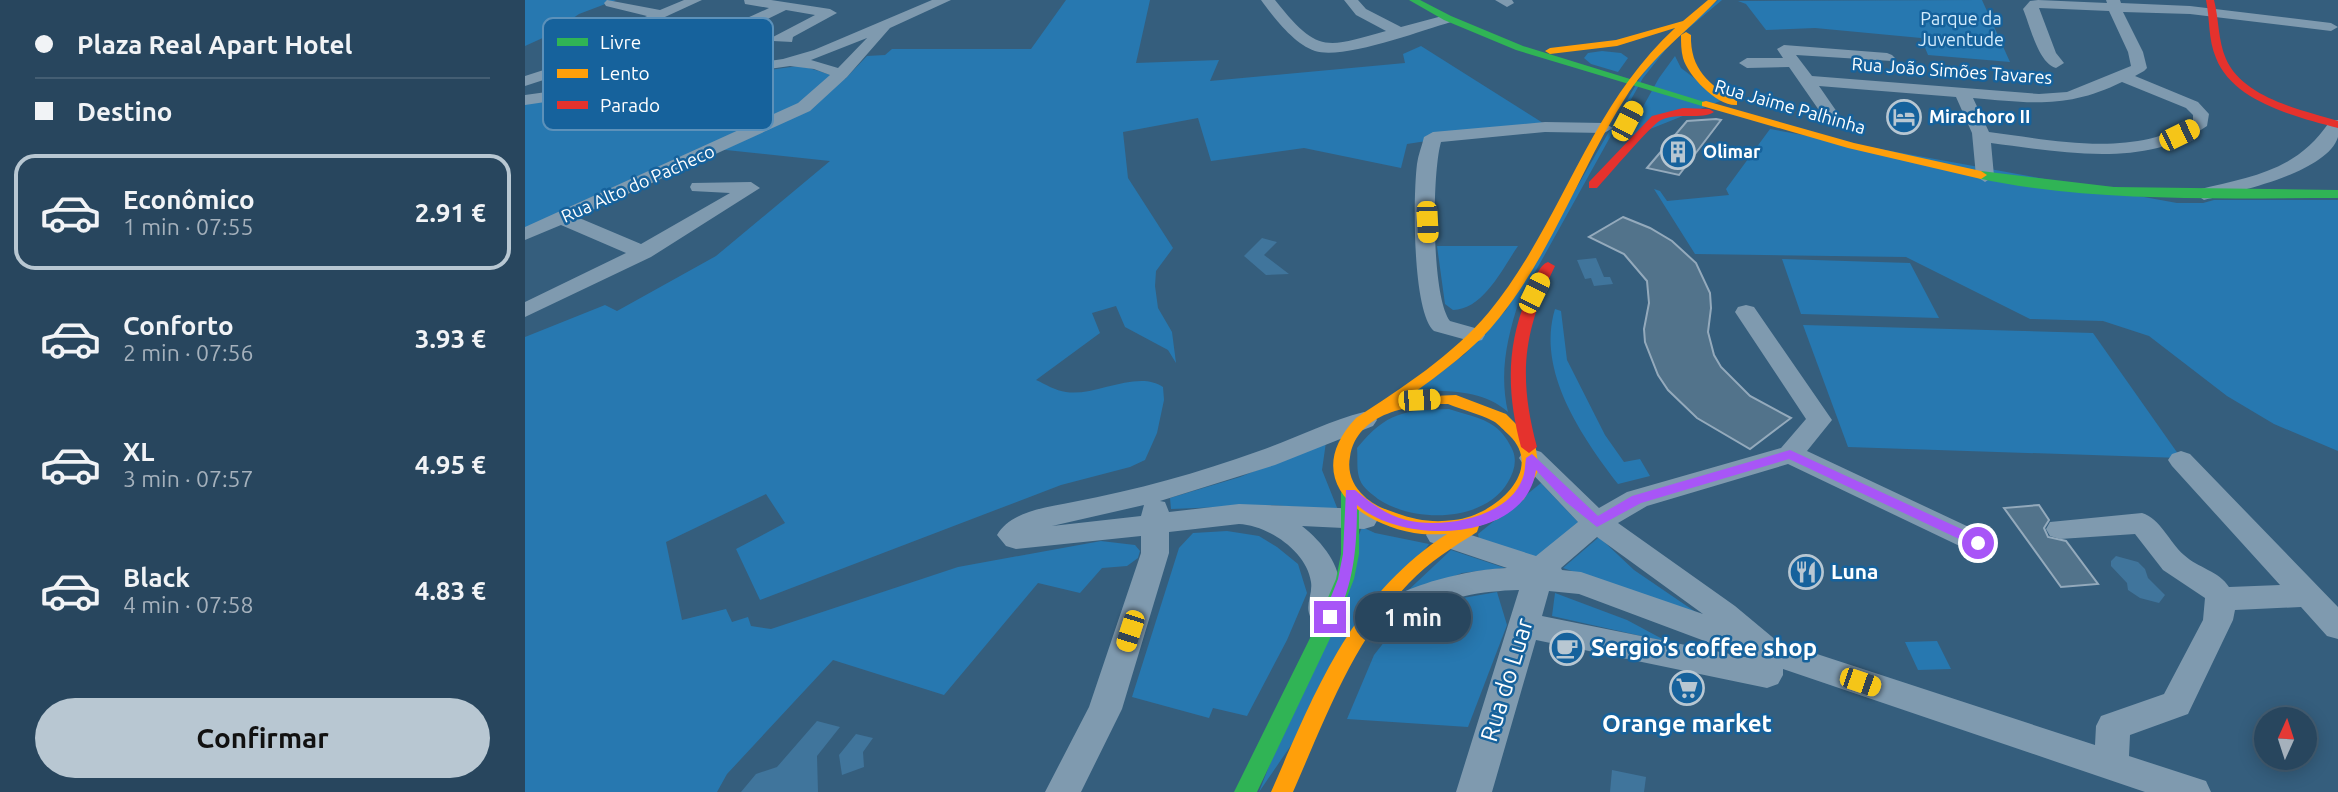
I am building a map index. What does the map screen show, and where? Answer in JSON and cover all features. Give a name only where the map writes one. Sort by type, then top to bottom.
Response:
[{"type":"main road","name":"Rua Jaime Palhinha","points":[[1413,0],[1446,19],[1511,45],[1582,67],[1790,128],[1911,160],[1985,176],[2100,190],[2204,194],[2338,194]]},
{"type":"main road","points":[[1245,792],[1318,644],[1345,579],[1350,554],[1350,506],[1340,471],[1340,460],[1347,438],[1370,416],[1474,335],[1494,314],[1513,287],[1625,92],[1669,38],[1713,0]]},
{"type":"main road","points":[[1637,103],[1659,65],[1686,35],[1728,0]]},
{"type":"main road","points":[[2212,6],[2221,61],[2234,78],[2258,95],[2337,125]]},
{"type":"main road","points":[[1511,45],[1542,51],[1591,47],[1658,32],[1695,14]]},
{"type":"main road","points":[[1686,35],[1683,47],[1685,61],[1700,80],[1730,101],[1790,128]]},
{"type":"main road","points":[[1582,67],[1571,58],[1574,55],[1604,49],[1636,55],[1643,62],[1642,69]]},
{"type":"main road","points":[[1624,126],[1590,190],[1649,125],[1668,113],[1720,113],[1790,128]]},
{"type":"main road","points":[[1282,792],[1341,664],[1378,603],[1449,538],[1514,502],[1523,491],[1532,469],[1530,453],[1517,412],[1513,381],[1516,341],[1526,310],[1554,254]]},
{"type":"main road","points":[[1370,416],[1419,400],[1465,402],[1505,419],[1515,427],[1530,453]]},
{"type":"main road","points":[[1386,519],[1420,527],[1455,527],[1488,518]]},
{"type":"street","points":[[654,18],[695,0]]},
{"type":"street","points":[[773,65],[819,53],[944,0]]},
{"type":"street","points":[[1268,0],[1316,46],[1328,49],[1446,19]]},
{"type":"street","points":[[1351,0],[1361,12],[1397,31]]},
{"type":"street","points":[[750,1],[830,13],[778,38],[787,40]]},
{"type":"street","points":[[611,3],[661,15]]},
{"type":"street","points":[[2114,3],[2115,13],[2140,61],[2139,68],[2123,77]]},
{"type":"street","points":[[2056,63],[2049,54],[2030,9],[2032,6],[2114,3],[2212,6],[2336,27]]},
{"type":"street","points":[[757,18],[784,6]]},
{"type":"street","name":"Rua Alto do Pacheco","points":[[773,121],[804,107],[841,74],[892,20]]},
{"type":"street","name":"Rua João Simões Tavares","points":[[1792,62],[1784,49],[1887,58]]},
{"type":"street","points":[[1747,63],[1792,62],[1829,112]]},
{"type":"street","points":[[784,63],[816,65],[841,74]]},
{"type":"street","points":[[525,80],[543,74]]},
{"type":"street","points":[[1983,137],[2085,146],[2143,147],[2162,144],[2197,127],[2201,122],[2201,114],[2192,105],[2123,77]]},
{"type":"street","name":"Rua João Simões Tavares","points":[[1807,80],[1962,94],[2055,99],[2069,97],[2123,77]]},
{"type":"street","points":[[1962,94],[1983,137],[1985,176]]},
{"type":"street","points":[[525,100],[543,97]]},
{"type":"street","points":[[2204,194],[2284,171],[2322,146],[2337,125]]},
{"type":"street","points":[[1474,335],[1441,326],[1434,316],[1430,293],[1425,188],[1427,159],[1433,137],[1545,127],[1604,128]]},
{"type":"street","name":"Rua Alto do Pacheco","points":[[525,234],[754,130]]},
{"type":"street","points":[[525,310],[644,253],[703,220],[751,188],[699,187]]},
{"type":"street","points":[[562,218],[644,253]]},
{"type":"street","points":[[1341,664],[1373,626],[1399,606],[1455,584],[1538,573],[1597,522],[1637,499],[1790,454],[1819,420],[1746,312]]},
{"type":"street","points":[[1155,509],[1230,472],[1370,416]]},
{"type":"street","points":[[1524,625],[1767,675],[1765,647],[1727,613],[1597,522],[1570,499],[1530,453]]},
{"type":"street","points":[[1790,454],[1978,543]]},
{"type":"street","points":[[2181,460],[2338,627]]},
{"type":"street","points":[[1155,509],[1283,514],[1350,506],[1386,519]]},
{"type":"street","points":[[1063,792],[1105,709],[1155,554],[1155,509]]},
{"type":"street","points":[[1239,514],[1278,524],[1306,546],[1323,570],[1326,585],[1318,644]]},
{"type":"street","points":[[2060,529],[2142,523],[2175,565],[2209,583],[2220,599],[2222,609],[2218,620],[2176,704],[2113,726],[2112,766]]},
{"type":"street","points":[[1420,527],[1538,573],[1581,583],[1840,676],[2193,792]]},
{"type":"street","name":"Rua do Luar","points":[[1474,792],[1502,705],[1538,573]]},
{"type":"street","points":[[2220,599],[2308,595]]},
{"type":"green space","points":[[525,0],[616,0],[573,18],[543,18],[543,38],[525,46]]},
{"type":"green space","points":[[1066,0],[1150,0],[1136,63],[1219,60],[1210,81],[1405,63],[1403,54],[1421,46],[1543,123],[1407,144],[1401,168],[1304,148],[1211,161],[1198,118],[1123,132],[1128,178],[1173,248],[1156,271],[1155,286],[1158,308],[1172,332],[1176,363],[1168,350],[1125,327],[1116,306],[1092,313],[1100,333],[1036,380],[1066,392],[1089,391],[1141,381],[1153,382],[1163,387],[1164,400],[1157,433],[1145,460],[1130,467],[1061,485],[760,600],[736,549],[785,523],[766,494],[666,542],[682,620],[726,609],[732,622],[748,617],[751,626],[771,629],[958,567],[1101,541],[1135,545],[1140,551],[1138,558],[1127,566],[1102,568],[1080,593],[1038,583],[944,695],[833,660],[727,774],[717,792],[525,792],[525,337],[605,305],[617,311],[716,256],[830,161],[707,148],[525,229],[525,103],[543,101],[543,130],[773,130],[773,69],[798,66],[845,79],[867,56],[885,55],[892,49],[1031,49]]},
{"type":"green space","points":[[1718,0],[1722,0],[1671,43],[1643,78],[1519,301],[1504,369],[1508,412],[1476,395],[1452,391],[1416,391],[1465,354],[1506,310],[1641,76],[1666,45]]},
{"type":"green space","name":"Parque da Juventude","points":[[1982,0],[2010,62],[1928,55],[1921,38],[1815,28],[1766,30],[1746,4],[1738,1]]},
{"type":"green space","points":[[1588,53],[1621,53],[1628,58],[1618,72],[1591,64],[1584,58]]},
{"type":"green space","points":[[1675,56],[1681,68],[1723,100],[1625,139],[1659,78]]},
{"type":"green space","points":[[1770,129],[2177,203],[2203,203],[2214,200],[2338,200],[2338,451],[2274,424],[2227,396],[2149,336],[2103,321],[2030,319],[1906,257],[1695,254],[1654,189],[1660,191],[1667,201],[1729,195],[1726,189]]},
{"type":"green space","points":[[1437,246],[1518,246],[1483,295],[1464,308],[1453,310],[1445,304]]},
{"type":"green space","points":[[1782,259],[1910,263],[1939,318],[1801,314]]},
{"type":"green space","points":[[1555,309],[1561,311],[1567,360],[1605,435],[1624,462],[1640,459],[1650,476],[1618,484],[1577,424],[1557,379],[1552,356],[1551,332]]},
{"type":"green space","points":[[1803,325],[2093,333],[2181,458],[1848,447]]},
{"type":"green space","points":[[1449,409],[1489,423],[1500,431],[1510,444],[1515,459],[1514,467],[1508,482],[1497,495],[1466,512],[1429,515],[1393,507],[1365,488],[1359,476],[1357,448],[1368,436],[1397,415],[1420,410]]},
{"type":"green space","points":[[1326,442],[1322,470],[1338,510],[1271,505],[1171,509],[1170,498],[1240,477]]},
{"type":"green space","points":[[1541,483],[1579,523],[1537,559],[1479,539],[1478,534]]},
{"type":"green space","points":[[1362,527],[1375,533],[1429,544],[1259,792]]},
{"type":"green space","points":[[1227,531],[1259,536],[1277,547],[1298,564],[1307,593],[1287,640],[1247,716],[1213,708],[1209,718],[1132,697],[1179,548],[1193,533]]},
{"type":"green space","points":[[1599,537],[1634,570],[1700,615],[1563,568]]},
{"type":"green space","points":[[1451,550],[1505,568],[1462,573],[1401,597]]},
{"type":"green space","points":[[1497,592],[1507,625],[1468,727],[1347,719],[1374,655],[1385,641],[1440,602]]},
{"type":"green space","points":[[1555,593],[1627,620],[1668,642],[1552,616]]},
{"type":"green space","points":[[1937,641],[1951,669],[1918,670],[1905,642]]},
{"type":"shaded area","points":[[1262,238],[1277,242],[1264,255],[1289,274],[1266,275],[1244,256]]},
{"type":"shaded area","points":[[1596,258],[1604,277],[1610,277],[1613,284],[1594,286],[1591,278],[1585,279],[1577,260]]},
{"type":"shaded area","points":[[2116,556],[2138,562],[2145,569],[2148,578],[2165,595],[2159,603],[2140,598],[2128,590],[2127,583],[2111,566],[2111,561]]},
{"type":"shaded area","points":[[817,721],[840,727],[817,756],[818,792],[741,792],[756,774],[777,767]]},
{"type":"shaded area","points":[[856,734],[873,738],[863,752],[864,767],[842,775],[839,755]]},
{"type":"shaded area","points":[[1612,770],[1646,777],[1644,792],[1610,792]]},
{"type":"building","name":"Olimar","points":[[1721,120],[1679,175],[1647,168],[1687,121]]},
{"type":"building","points":[[1623,217],[1672,241],[1696,263],[1710,293],[1708,332],[1714,355],[1721,367],[1750,396],[1791,418],[1750,449],[1697,418],[1668,390],[1658,375],[1645,342],[1644,329],[1649,303],[1647,281],[1624,254],[1589,237]]},
{"type":"building","points":[[2039,505],[2049,520],[2044,528],[2048,537],[2066,541],[2098,584],[2061,587],[2004,508]]},
{"type":"traffic: fast","points":[[1413,0],[1483,34],[1520,48],[1706,104]]},
{"type":"traffic: fast","points":[[1981,175],[2114,190],[2203,194],[2338,194]]},
{"type":"traffic: fast","points":[[1245,792],[1324,630],[1345,579],[1350,554],[1350,493]]},
{"type":"traffic: slow","points":[[1376,413],[1454,355],[1495,314],[1530,261],[1591,147],[1624,92],[1643,66],[1665,43],[1713,0]]},
{"type":"traffic: slow","points":[[1550,51],[1617,43],[1681,23]]},
{"type":"traffic: slow","points":[[1686,35],[1686,47],[1692,68],[1713,91],[1733,103]]},
{"type":"traffic: slow","points":[[1706,104],[1852,146],[1981,175]]},
{"type":"traffic: slow","points":[[1450,399],[1501,418],[1526,443],[1531,469],[1518,494],[1492,515],[1456,527],[1416,527],[1373,512],[1358,501],[1348,489],[1342,475],[1343,447],[1350,434],[1362,422],[1385,408],[1412,401],[1450,399]]},
{"type":"traffic: slow","points":[[1282,792],[1319,707],[1363,626],[1410,570],[1471,527]]},
{"type":"traffic: jam","points":[[2210,0],[2221,60],[2240,84],[2272,102],[2338,125]]},
{"type":"traffic: jam","points":[[1593,185],[1656,118],[1683,111],[1709,112]]},
{"type":"traffic: jam","points":[[1529,447],[1518,398],[1517,354],[1528,312],[1548,266]]},
{"type":"place","name":"Mirachoro II","points":[[1904,117]]},
{"type":"place","name":"Olimar","points":[[1678,152]]},
{"type":"place","name":"Luna","points":[[1806,572]]},
{"type":"place","name":"Sergio’s coffee shop","points":[[1567,648]]},
{"type":"place","name":"Orange market","points":[[1687,688]]},
{"type":"route","points":[[1330,617],[1345,579],[1350,554],[1350,493],[1372,512],[1386,519],[1420,527],[1455,527],[1488,518],[1514,502],[1528,481],[1532,458],[1570,499],[1597,522],[1637,499],[1790,454],[1978,543]]}]
